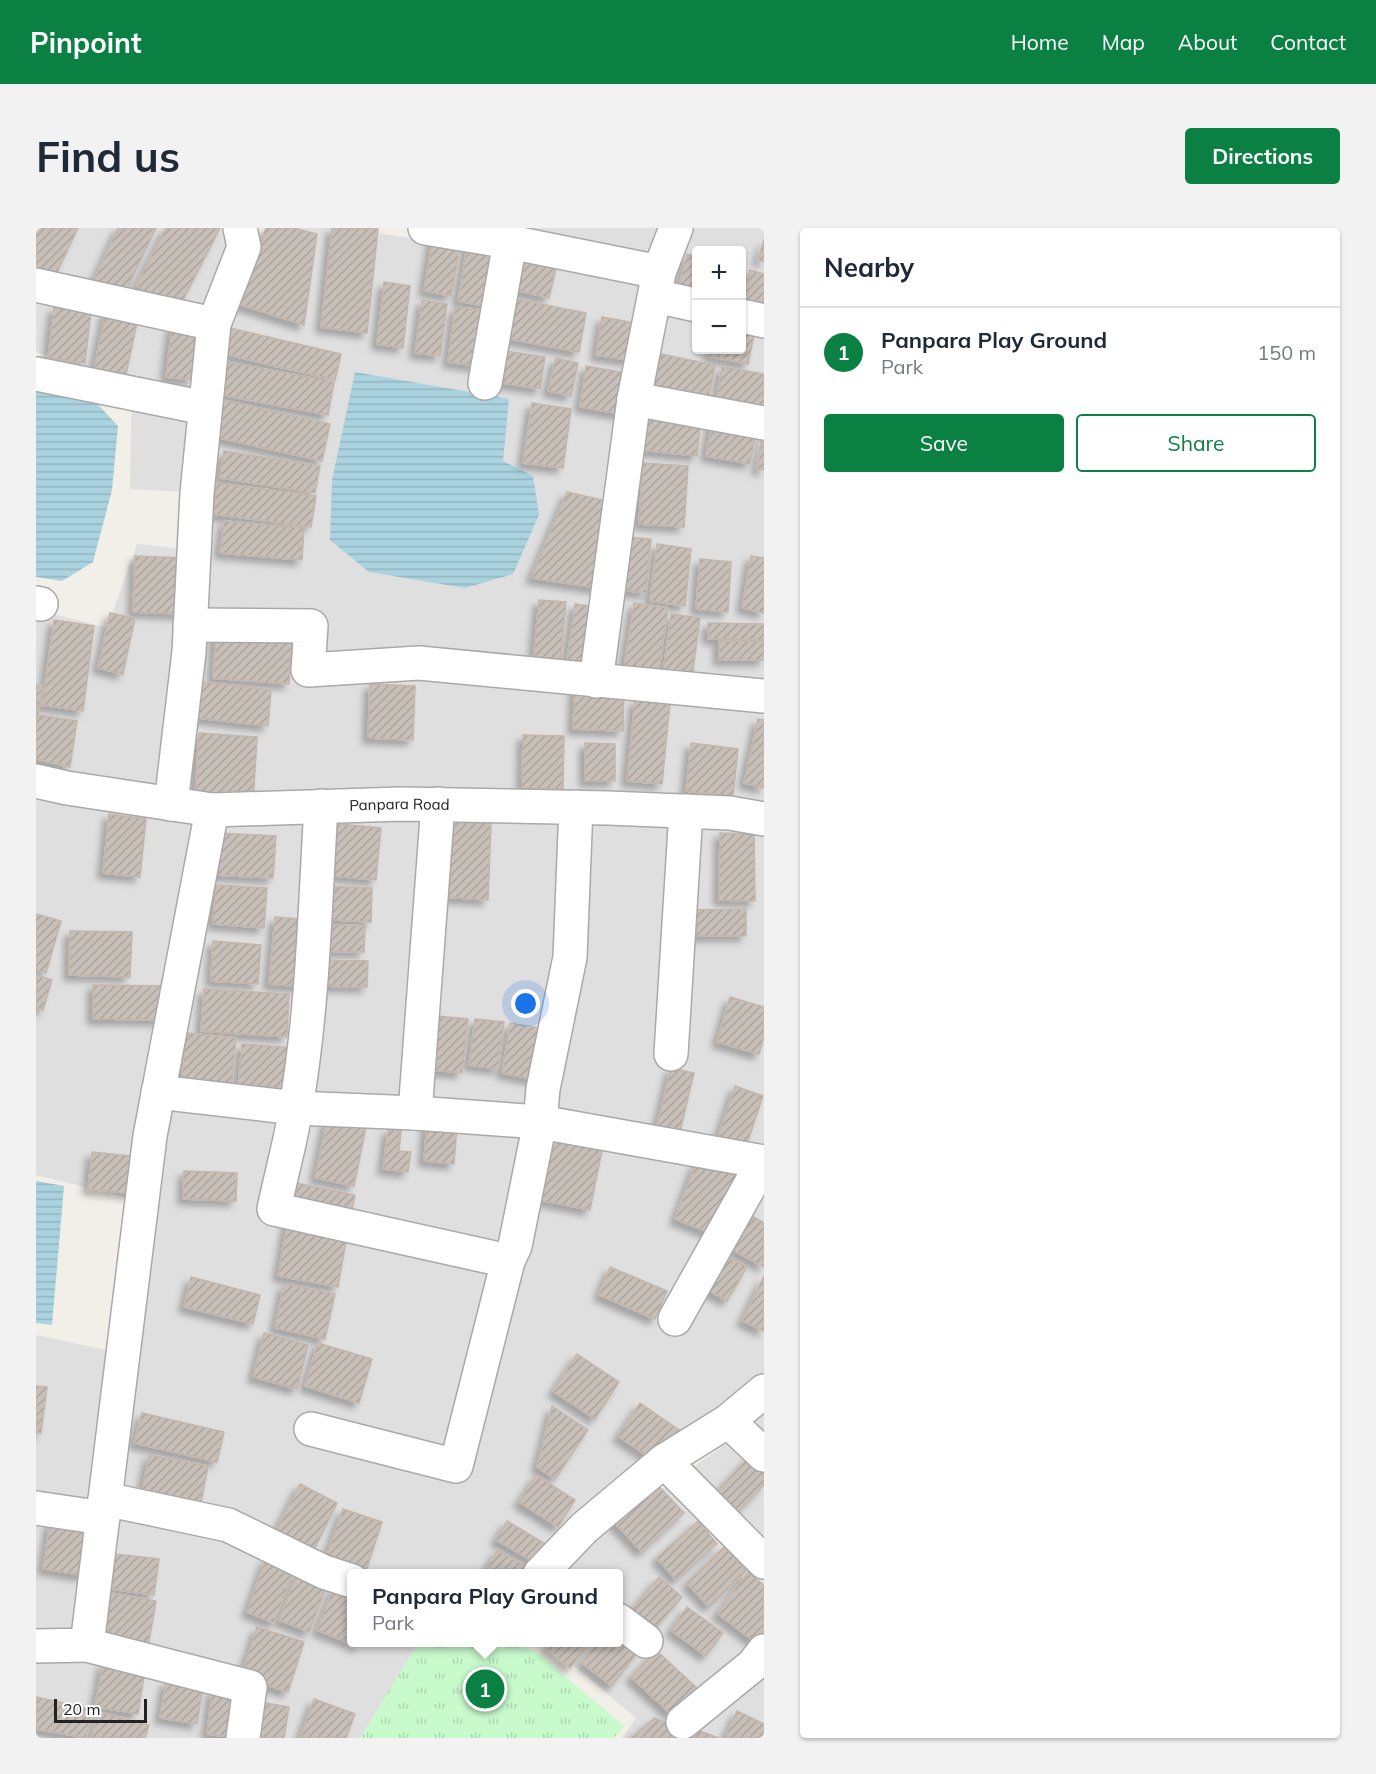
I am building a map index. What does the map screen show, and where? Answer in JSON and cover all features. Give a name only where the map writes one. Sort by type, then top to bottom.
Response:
[{"type":"street","points":[[171,804],[189,652],[197,493],[214,324],[244,247],[240,228]]},
{"type":"street","points":[[425,228],[510,242],[657,284],[692,304]]},
{"type":"street","points":[[596,681],[634,399],[657,284],[676,228]]},
{"type":"street","points":[[485,382],[510,242]]},
{"type":"street","points":[[36,285],[214,324]]},
{"type":"street","points":[[746,317],[764,321]]},
{"type":"street","points":[[36,374],[205,408]]},
{"type":"street","points":[[634,399],[764,423]]},
{"type":"street","points":[[190,625],[311,626],[308,670],[419,663],[764,696]]},
{"type":"street","name":"Panpara Road","points":[[36,781],[67,788],[212,810],[438,804],[730,813],[764,819]]},
{"type":"street","points":[[415,1113],[438,804]]},
{"type":"street","points":[[321,806],[310,991],[296,1108],[273,1209],[508,1261]]},
{"type":"street","points":[[311,1429],[456,1466],[508,1261],[515,1246],[540,1122],[543,1089],[570,957],[576,807]]},
{"type":"street","points":[[87,1645],[150,1136],[212,810]]},
{"type":"street","points":[[671,1054],[686,811]]},
{"type":"street","points":[[158,1092],[296,1108],[415,1113],[540,1122],[763,1162],[675,1320]]},
{"type":"street","points":[[550,1569],[584,1528],[664,1461],[728,1421],[764,1391]]},
{"type":"street","points":[[728,1421],[764,1455]]},
{"type":"street","points":[[664,1461],[764,1562]]},
{"type":"street","points":[[36,1508],[104,1508],[228,1525],[324,1572],[347,1580]]},
{"type":"street","points":[[623,1624],[645,1641]]},
{"type":"street","points":[[36,1646],[87,1645],[250,1687],[243,1738]]},
{"type":"street","points":[[683,1722],[753,1665],[764,1651]]},
{"type":"shaded area","points":[[36,228],[227,228],[231,247],[187,492],[130,489],[132,380],[36,352]]},
{"type":"shaded area","points":[[286,228],[345,228],[536,257],[648,283],[692,311],[692,354],[746,354],[746,326],[764,331],[764,812],[217,799],[184,790],[228,321],[256,259],[261,234]]},
{"type":"shaded area","points":[[503,228],[764,228],[764,308],[746,304],[746,246],[692,246],[692,291]]},
{"type":"shaded area","points":[[137,544],[176,548],[182,631],[163,790],[36,766],[36,609],[107,628]]},
{"type":"shaded area","points":[[36,789],[199,816],[133,1199],[36,1175]]},
{"type":"shaded area","points":[[563,816],[558,952],[524,1130],[764,1172],[764,1374],[576,1514],[527,1569],[361,1569],[335,1561],[239,1511],[122,1488],[156,1166],[224,820]]},
{"type":"shaded area","points":[[591,818],[764,828],[764,1153],[549,1111]]},
{"type":"shaded area","points":[[36,1335],[111,1351],[93,1505],[36,1497]]},
{"type":"shaded area","points":[[764,1413],[764,1738],[622,1738],[636,1718],[552,1647],[623,1647],[623,1569],[564,1569],[602,1532],[733,1439]]},
{"type":"shaded area","points":[[119,1515],[216,1530],[347,1590],[347,1647],[417,1647],[360,1738],[36,1738],[36,1662],[95,1658]]},
{"type":"shaded area","points":[[36,1517],[94,1527],[77,1633],[36,1634]]},
{"type":"green space","points":[[416,1647],[520,1647],[536,1652],[624,1726],[614,1738],[360,1738]]},
{"type":"water","points":[[355,372],[509,399],[503,461],[533,476],[539,515],[513,574],[465,588],[369,572],[330,540],[332,480]]},
{"type":"water","points":[[36,385],[92,398],[118,426],[112,490],[93,562],[62,581],[36,577]]},
{"type":"water","points":[[36,1181],[64,1186],[52,1325],[36,1323]]},
{"type":"building","points":[[36,228],[78,228],[52,283],[36,275]]},
{"type":"building","points":[[118,228],[156,228],[122,299],[92,285]]},
{"type":"building","points":[[166,228],[220,228],[179,308],[136,286]]},
{"type":"building","points":[[266,228],[294,228],[317,234],[304,325],[238,304]]},
{"type":"building","points":[[332,228],[378,229],[367,333],[321,327]]},
{"type":"building","points":[[433,236],[461,241],[451,296],[424,291]]},
{"type":"building","points":[[764,239],[764,262],[758,260]]},
{"type":"building","points":[[468,241],[500,247],[489,307],[458,301]]},
{"type":"building","points":[[520,250],[558,260],[549,298],[511,289]]},
{"type":"building","points":[[687,254],[692,256],[692,299],[677,295]]},
{"type":"building","points":[[750,270],[764,274],[764,314],[746,306],[746,287]]},
{"type":"building","points":[[384,282],[410,286],[403,348],[377,344]]},
{"type":"building","points":[[511,298],[586,313],[579,352],[504,338]]},
{"type":"building","points":[[422,300],[447,304],[440,356],[415,353]]},
{"type":"building","points":[[54,307],[91,312],[85,363],[48,358]]},
{"type":"building","points":[[455,307],[484,310],[477,366],[448,362]]},
{"type":"building","points":[[106,311],[138,318],[124,384],[92,378]]},
{"type":"building","points":[[602,317],[641,324],[635,361],[596,355]]},
{"type":"building","points":[[746,323],[756,325],[748,364],[708,356],[708,354],[746,354]]},
{"type":"building","points":[[172,325],[198,328],[192,380],[166,377]]},
{"type":"building","points":[[230,328],[341,354],[335,380],[224,354]]},
{"type":"building","points":[[507,351],[545,357],[540,389],[502,383]]},
{"type":"building","points":[[661,354],[715,365],[708,401],[653,390]]},
{"type":"building","points":[[556,358],[578,363],[571,396],[548,391]]},
{"type":"building","points":[[221,361],[334,382],[328,415],[215,394]]},
{"type":"building","points":[[586,366],[633,374],[626,415],[580,407]]},
{"type":"building","points":[[722,367],[764,374],[764,409],[715,408]]},
{"type":"building","points":[[218,399],[330,424],[322,461],[210,436]]},
{"type":"building","points":[[532,403],[571,409],[563,468],[523,463]]},
{"type":"building","points":[[636,408],[701,415],[697,456],[631,449]]},
{"type":"building","points":[[713,416],[757,425],[750,464],[706,456]]},
{"type":"building","points":[[764,428],[764,470],[757,469]]},
{"type":"building","points":[[224,451],[320,466],[315,493],[220,478]]},
{"type":"building","points":[[643,463],[688,466],[684,527],[639,524]]},
{"type":"building","points":[[217,483],[316,496],[311,527],[213,514]]},
{"type":"building","points":[[567,492],[616,503],[603,589],[531,578]]},
{"type":"building","points":[[224,521],[304,528],[302,560],[220,553]]},
{"type":"building","points":[[617,536],[651,539],[646,593],[612,589]]},
{"type":"building","points":[[657,544],[691,549],[685,606],[650,601]]},
{"type":"building","points":[[135,556],[184,558],[182,614],[133,612]]},
{"type":"building","points":[[751,556],[764,558],[764,613],[742,608]]},
{"type":"building","points":[[700,559],[731,562],[728,612],[696,609]]},
{"type":"building","points":[[539,600],[566,602],[560,665],[533,663]]},
{"type":"building","points":[[634,603],[668,608],[657,680],[623,675]]},
{"type":"building","points":[[575,604],[597,607],[589,670],[566,667]]},
{"type":"building","points":[[110,613],[135,618],[123,674],[98,668]]},
{"type":"building","points":[[671,614],[700,618],[691,686],[662,682]]},
{"type":"building","points":[[54,620],[94,626],[83,711],[42,705]]},
{"type":"building","points":[[708,623],[764,624],[764,640],[708,639]]},
{"type":"building","points":[[216,631],[292,637],[289,684],[213,678]]},
{"type":"building","points":[[719,641],[764,641],[764,660],[719,660]]},
{"type":"building","points":[[202,682],[271,690],[268,726],[198,718]]},
{"type":"building","points":[[370,684],[415,686],[413,740],[368,738]]},
{"type":"building","points":[[36,685],[43,686],[38,715],[77,721],[70,767],[36,759]]},
{"type":"building","points":[[575,685],[624,688],[623,731],[573,729]]},
{"type":"building","points":[[635,700],[670,703],[662,784],[627,781]]},
{"type":"building","points":[[758,719],[764,720],[764,788],[744,783]]},
{"type":"building","points":[[199,733],[257,737],[253,802],[195,798]]},
{"type":"building","points":[[523,735],[564,736],[563,789],[522,788]]},
{"type":"building","points":[[585,743],[615,744],[615,781],[585,781]]},
{"type":"building","points":[[691,743],[738,749],[733,796],[686,791]]},
{"type":"building","points":[[109,814],[146,819],[140,877],[103,873]]},
{"type":"building","points":[[448,820],[491,823],[488,900],[444,897]]},
{"type":"building","points":[[329,823],[381,828],[376,880],[324,875]]},
{"type":"building","points":[[218,833],[276,836],[273,878],[216,875]]},
{"type":"building","points":[[720,833],[754,834],[755,901],[719,900]]},
{"type":"building","points":[[216,885],[267,888],[264,928],[213,924]]},
{"type":"building","points":[[320,886],[372,888],[371,922],[318,919]]},
{"type":"building","points":[[746,909],[746,936],[689,936],[688,910]]},
{"type":"building","points":[[36,914],[61,921],[46,973],[36,970]]},
{"type":"building","points":[[275,917],[312,920],[306,987],[269,984]]},
{"type":"building","points":[[316,924],[365,926],[364,952],[316,951]]},
{"type":"building","points":[[70,931],[132,932],[130,977],[69,975]]},
{"type":"building","points":[[213,941],[261,945],[258,984],[211,981]]},
{"type":"building","points":[[317,960],[368,961],[367,987],[317,986]]},
{"type":"building","points":[[36,975],[52,980],[43,1010],[36,1008]]},
{"type":"building","points":[[93,985],[172,986],[172,1020],[93,1019]]},
{"type":"building","points":[[204,989],[289,994],[287,1037],[201,1031]]},
{"type":"building","points":[[730,997],[764,1007],[764,1037],[759,1054],[717,1042]]},
{"type":"building","points":[[437,1016],[468,1019],[462,1073],[432,1070]]},
{"type":"building","points":[[475,1019],[504,1022],[498,1069],[469,1065]]},
{"type":"building","points":[[510,1023],[546,1029],[538,1080],[502,1073]]},
{"type":"building","points":[[186,1033],[236,1038],[231,1089],[181,1084]]},
{"type":"building","points":[[242,1044],[294,1048],[290,1092],[238,1088]]},
{"type":"building","points":[[671,1068],[694,1073],[678,1140],[655,1134]]},
{"type":"building","points":[[735,1086],[763,1096],[745,1150],[717,1140]]},
{"type":"building","points":[[327,1119],[366,1127],[354,1186],[315,1178]]},
{"type":"building","points":[[427,1122],[457,1124],[454,1164],[424,1161]]},
{"type":"building","points":[[388,1129],[401,1131],[399,1151],[411,1152],[408,1172],[383,1169]]},
{"type":"building","points":[[548,1134],[603,1145],[590,1210],[535,1199]]},
{"type":"building","points":[[92,1152],[149,1158],[145,1195],[88,1189]]},
{"type":"building","points":[[696,1162],[737,1177],[715,1235],[675,1219]]},
{"type":"building","points":[[184,1171],[237,1173],[236,1201],[183,1199]]},
{"type":"building","points":[[286,1181],[355,1195],[350,1220],[281,1204]]},
{"type":"building","points":[[752,1216],[764,1223],[764,1267],[734,1251]]},
{"type":"building","points":[[288,1218],[348,1229],[338,1287],[278,1276]]},
{"type":"building","points":[[722,1253],[747,1267],[727,1301],[702,1287]]},
{"type":"building","points":[[610,1267],[667,1291],[655,1319],[599,1295]]},
{"type":"building","points":[[764,1276],[764,1331],[742,1321]]},
{"type":"building","points":[[191,1277],[260,1295],[253,1324],[184,1307]]},
{"type":"building","points":[[284,1284],[335,1294],[325,1339],[275,1328]]},
{"type":"building","points":[[264,1333],[308,1345],[297,1389],[253,1377]]},
{"type":"building","points":[[318,1343],[372,1359],[359,1403],[305,1386]]},
{"type":"building","points":[[577,1354],[619,1382],[595,1419],[553,1391]]},
{"type":"building","points":[[36,1386],[47,1387],[41,1433],[36,1432]]},
{"type":"building","points":[[640,1403],[685,1434],[649,1457],[618,1436]]},
{"type":"building","points":[[552,1406],[588,1430],[555,1479],[537,1467]]},
{"type":"building","points":[[142,1413],[224,1432],[217,1462],[134,1443]]},
{"type":"building","points":[[149,1455],[208,1466],[200,1508],[141,1496]]},
{"type":"building","points":[[751,1455],[764,1467],[764,1485],[730,1521],[708,1501]]},
{"type":"building","points":[[536,1475],[575,1500],[558,1527],[519,1502]]},
{"type":"building","points":[[653,1480],[684,1513],[642,1552],[611,1519]]},
{"type":"building","points":[[300,1484],[337,1503],[310,1558],[272,1539]]},
{"type":"building","points":[[343,1509],[382,1522],[367,1569],[347,1569],[324,1563]]},
{"type":"building","points":[[50,1521],[93,1528],[86,1576],[43,1569]]},
{"type":"building","points":[[507,1521],[547,1545],[536,1563],[496,1540]]},
{"type":"building","points":[[698,1521],[717,1544],[676,1580],[657,1558]]},
{"type":"building","points":[[724,1547],[746,1571],[709,1607],[687,1583]]},
{"type":"building","points":[[497,1550],[530,1569],[487,1569]]},
{"type":"building","points":[[115,1554],[159,1559],[154,1595],[111,1589]]},
{"type":"building","points":[[266,1558],[294,1569],[274,1623],[247,1612]]},
{"type":"building","points":[[298,1571],[328,1583],[309,1632],[279,1620]]},
{"type":"building","points":[[748,1572],[764,1585],[764,1633],[756,1643],[717,1613]]},
{"type":"building","points":[[659,1577],[682,1597],[652,1632],[630,1612]]},
{"type":"building","points":[[334,1587],[347,1592],[347,1642],[317,1630]]},
{"type":"building","points":[[111,1593],[156,1601],[148,1647],[102,1638]]},
{"type":"building","points":[[687,1607],[723,1633],[706,1656],[671,1630]]},
{"type":"building","points":[[257,1627],[304,1642],[288,1692],[241,1677]]},
{"type":"building","points":[[623,1636],[640,1649],[612,1686],[582,1663],[594,1647],[623,1647]]},
{"type":"building","points":[[546,1647],[587,1647],[570,1668]]},
{"type":"building","points":[[656,1650],[698,1689],[673,1716],[631,1677]]},
{"type":"building","points":[[103,1663],[145,1670],[138,1714],[95,1707]]},
{"type":"building","points":[[166,1681],[203,1687],[197,1724],[160,1718]]},
{"type":"building","points":[[212,1690],[246,1694],[238,1738],[207,1734]]},
{"type":"building","points":[[36,1697],[92,1709],[86,1738],[36,1729]]},
{"type":"building","points":[[314,1699],[355,1714],[346,1738],[300,1738]]},
{"type":"building","points":[[255,1701],[289,1707],[284,1738],[249,1738]]},
{"type":"building","points":[[737,1711],[764,1724],[764,1738],[726,1736]]},
{"type":"building","points":[[98,1712],[149,1725],[145,1738],[91,1738]]},
{"type":"building","points":[[654,1718],[685,1729],[681,1738],[631,1738]]},
{"type":"building","points":[[694,1729],[719,1738],[691,1738]]},
{"type":"place","name":"Panpara Play Ground","points":[[485,1689]]}]
